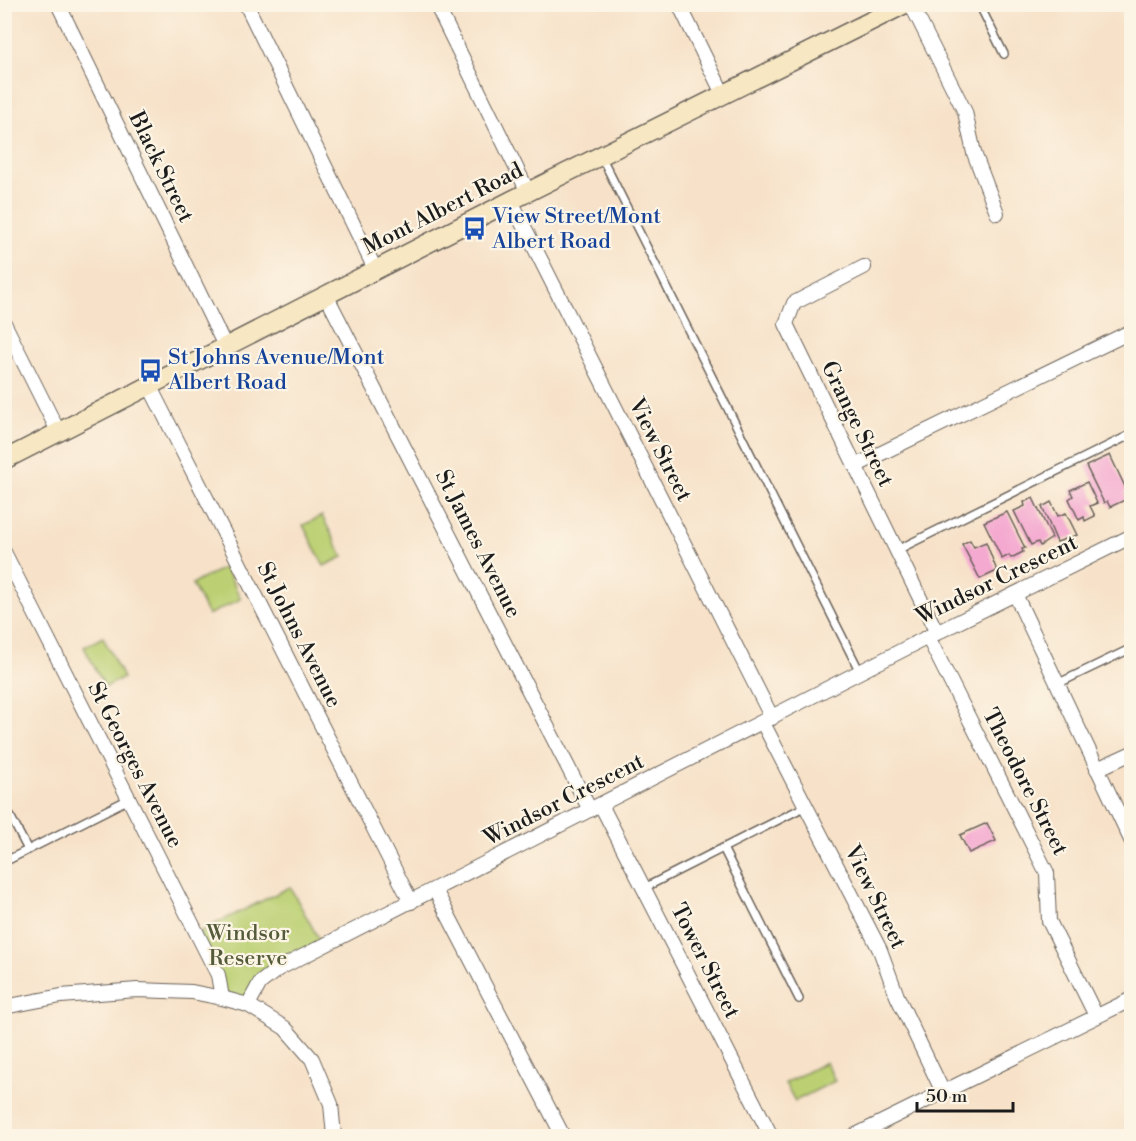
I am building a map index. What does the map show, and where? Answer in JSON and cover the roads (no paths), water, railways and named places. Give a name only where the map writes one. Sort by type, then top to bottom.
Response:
[{"type":"main road","name":"Mont Albert Road","points":[[4,460],[327,297],[886,8],[905,4]]},
{"type":"street","name":"Black Street","points":[[58,4],[226,348]]},
{"type":"street","points":[[246,4],[376,271]]},
{"type":"street","points":[[436,4],[528,192]]},
{"type":"street","points":[[679,4],[723,94]]},
{"type":"street","points":[[911,4],[966,112],[974,153],[997,213]]},
{"type":"street","name":"View Street","points":[[511,201],[767,720],[806,806],[880,950],[897,996],[943,1092]]},
{"type":"street","name":"Grange Street","points":[[864,267],[794,303],[786,324],[896,551],[932,635]]},
{"type":"street","name":"St James Avenue","points":[[327,297],[596,808]]},
{"type":"street","points":[[4,323],[58,433]]},
{"type":"street","points":[[855,466],[1131,331]]},
{"type":"street","name":"St Johns Avenue","points":[[150,387],[411,902]]},
{"type":"street","name":"Windsor Crescent","points":[[248,1005],[260,983],[278,969],[1131,536]]},
{"type":"street","name":"St Georges Avenue","points":[[4,552],[218,975],[222,998]]},
{"type":"street","points":[[1015,594],[1131,842]]},
{"type":"street","name":"Theodore Street","points":[[932,635],[1047,873],[1049,921],[1096,1016]]},
{"type":"street","points":[[1097,769],[1131,753]]},
{"type":"street","name":"Tower Street","points":[[596,808],[644,888],[771,1137]]},
{"type":"street","points":[[435,890],[563,1137]]},
{"type":"street","points":[[4,1007],[61,996],[137,990],[192,992],[248,1005],[285,1028],[312,1059],[331,1104],[334,1137]]},
{"type":"street","points":[[854,1137],[1131,999]]},
{"type":"lane","points":[[979,4],[1004,54]]},
{"type":"lane","points":[[601,156],[860,672]]},
{"type":"lane","points":[[896,551],[1131,434]]},
{"type":"lane","points":[[1057,684],[1131,648]]},
{"type":"lane","points":[[4,862],[129,799]]},
{"type":"lane","points":[[4,804],[28,850]]},
{"type":"lane","points":[[644,888],[806,806]]},
{"type":"lane","points":[[723,848],[799,999]]},
{"type":"place","name":"View Street/Mont Albert Road","points":[[474,229]]},
{"type":"place","name":"St Johns Avenue/Mont Albert Road","points":[[150,370]]},
{"type":"park label","name":"Windsor Reserve","points":[[248,946]]}]
